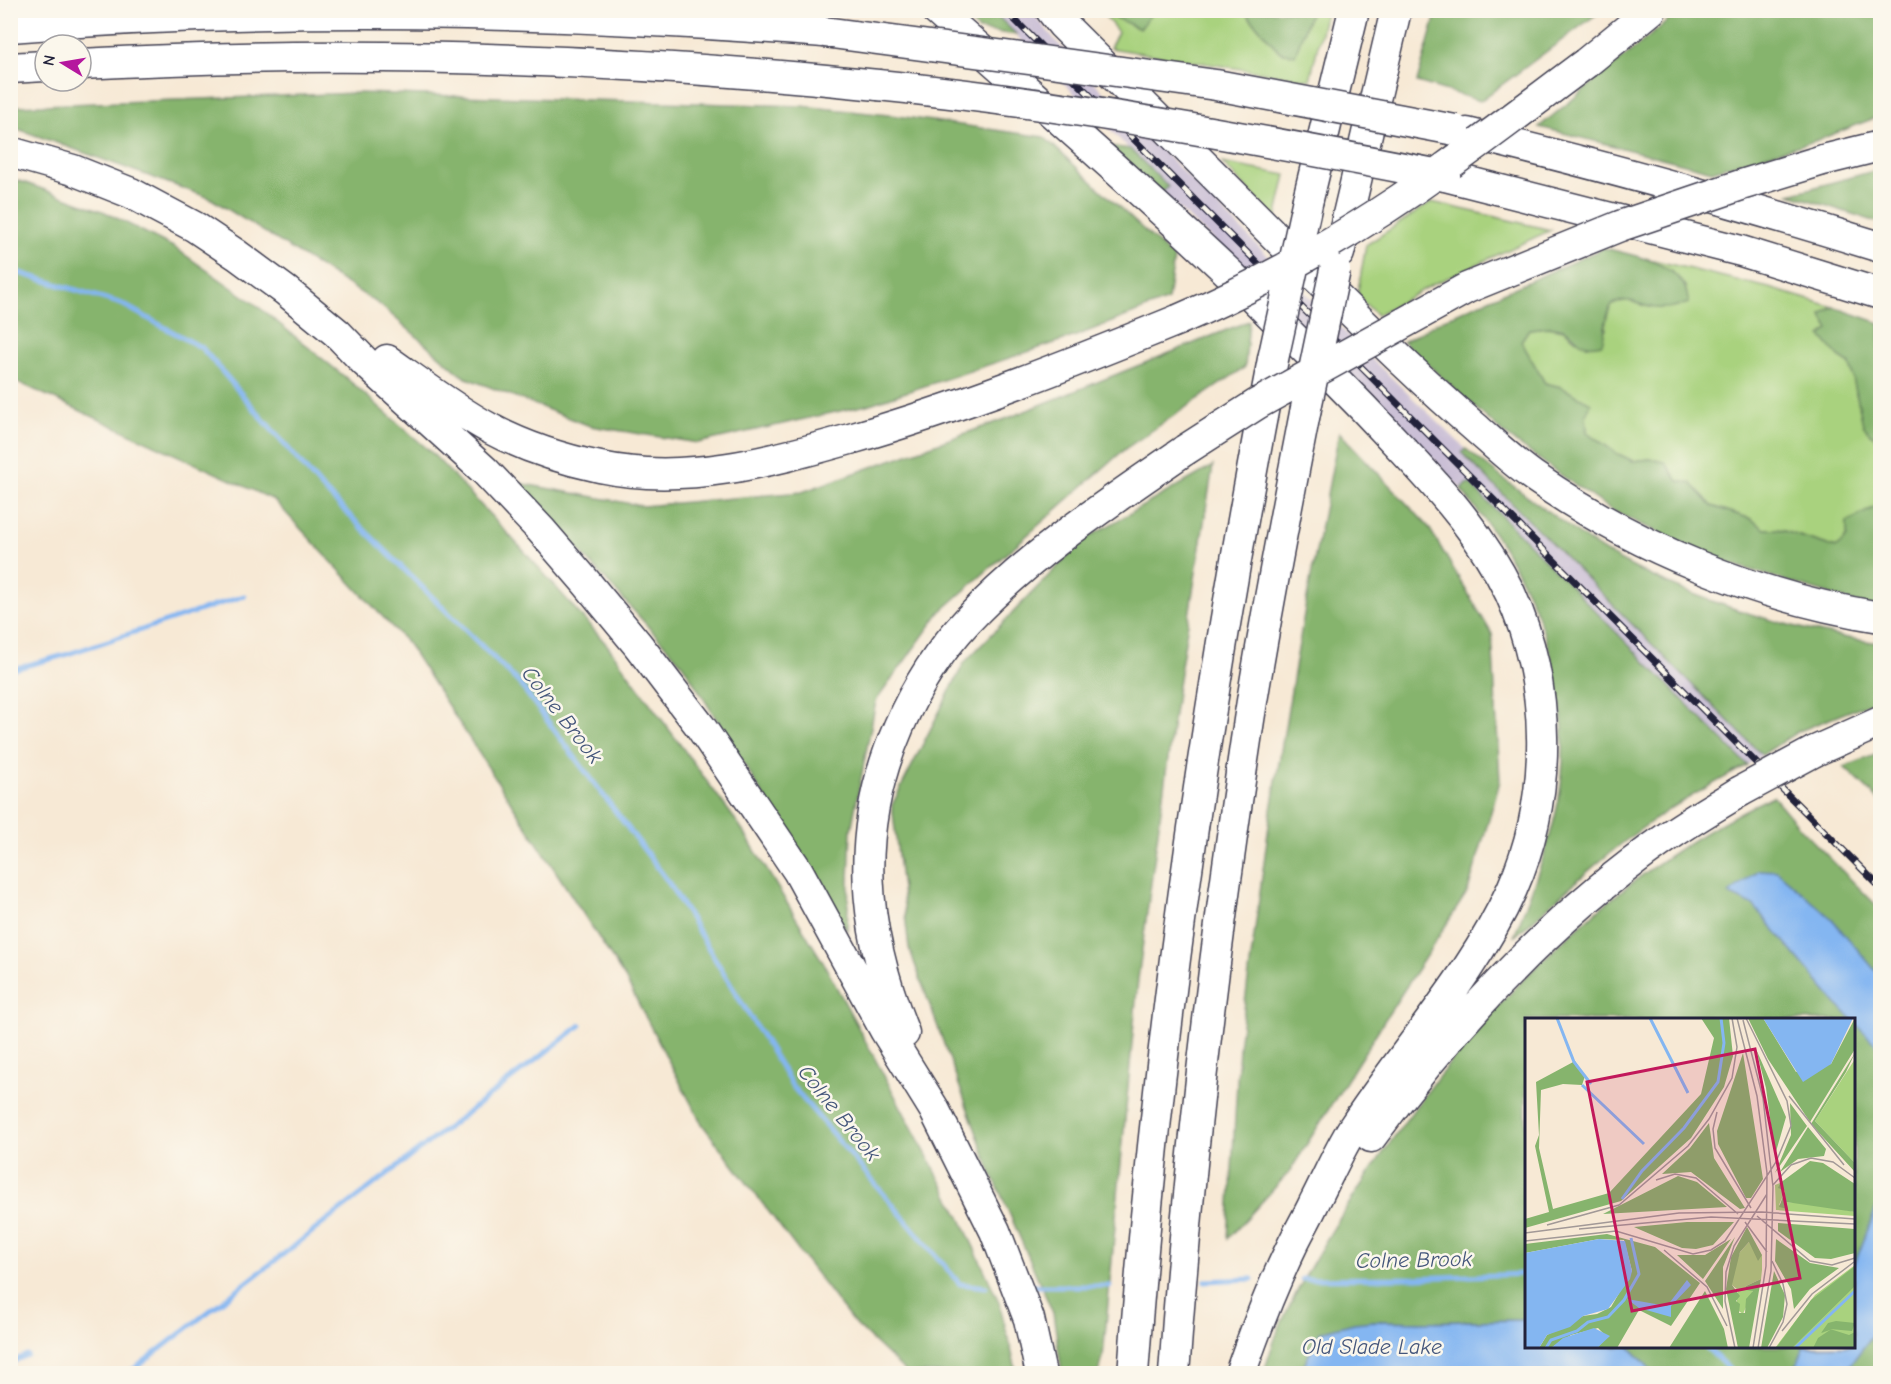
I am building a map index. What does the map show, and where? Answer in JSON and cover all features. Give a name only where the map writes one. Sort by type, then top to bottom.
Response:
[{"type":"highway","points":[[936,10],[1232,277],[1364,408],[1434,483],[1478,539],[1502,577],[1527,636],[1536,676],[1542,755],[1537,809],[1524,860],[1501,912],[1476,953],[1336,1156],[1291,1247],[1262,1313],[1240,1374]]},
{"type":"highway","points":[[1051,10],[1070,32],[1395,354],[1459,414],[1531,474],[1570,501],[1638,539],[1723,576],[1845,612],[1881,617]]},
{"type":"highway","points":[[1133,1374],[1160,1077],[1188,861],[1226,614],[1273,359],[1308,199],[1354,10]]},
{"type":"highway","points":[[1174,1374],[1185,1233],[1216,957],[1269,601],[1335,270],[1396,10]]},
{"type":"highway","points":[[338,333],[378,353],[489,428],[514,440],[571,460],[602,468],[664,473],[689,473],[762,462],[881,430],[991,393],[1178,320],[1236,294],[1354,228],[1442,170],[1586,63],[1651,10]]},
{"type":"highway","points":[[10,27],[177,16],[403,12],[596,18],[824,33],[1216,85],[1455,130],[1615,170],[1881,247]]},
{"type":"highway","points":[[93,64],[284,57],[470,58],[646,65],[878,85],[1005,100],[1214,132],[1445,176],[1741,251],[1881,294]]},
{"type":"highway","points":[[10,68],[33,67]]},
{"type":"highway","points":[[1041,1374],[1029,1319],[1016,1281],[995,1231],[934,1109],[891,999],[880,960],[870,909],[867,863],[879,779],[906,711],[930,669],[952,638],[974,614],[1074,527],[1185,450],[1257,404],[1467,288],[1620,226],[1822,160],[1881,146]]},
{"type":"highway","points":[[10,152],[82,174],[130,193],[195,227],[237,255],[338,333],[366,363],[485,471],[585,581],[706,735],[798,871],[885,1030],[934,1109]]},
{"type":"highway","points":[[1313,1206],[1326,1202],[1420,1071],[1458,1027],[1569,914],[1665,838],[1739,792],[1815,751],[1881,722]]},
{"type":"shaded area","points":[[992,11],[1031,11],[1107,96],[1466,449],[1462,454],[1762,755],[1747,765],[1469,483],[1461,489],[1416,440],[1215,242],[1161,193],[1167,187]]},
{"type":"green space","points":[[1437,10],[1601,11],[1480,101],[1417,82]]},
{"type":"green space","points":[[957,11],[992,11],[1017,35],[979,30]]},
{"type":"green space","points":[[1101,11],[1140,29],[1153,11],[1244,11],[1279,51],[1295,54],[1311,11],[1326,11],[1310,80],[1110,48],[1118,32]]},
{"type":"green space","points":[[1101,11],[1153,11],[1140,29]]},
{"type":"green space","points":[[1244,11],[1311,11],[1295,55],[1280,52]]},
{"type":"green space","points":[[1680,11],[1880,11],[1880,116],[1818,140],[1712,171],[1539,127]]},
{"type":"green space","points":[[358,93],[802,106],[898,116],[1044,137],[1174,258],[1168,300],[1076,336],[867,405],[698,443],[590,426],[464,377],[379,304],[210,198],[15,128],[16,106]]},
{"type":"green space","points":[[1109,146],[1130,149],[1168,187],[1161,193]]},
{"type":"green space","points":[[1222,163],[1286,175],[1276,219]]},
{"type":"green space","points":[[1880,169],[1880,223],[1790,194],[1877,170]]},
{"type":"green space","points":[[11,179],[105,212],[175,248],[255,304],[345,377],[431,452],[523,550],[608,646],[742,829],[823,962],[960,1217],[999,1302],[1017,1373],[907,1373],[852,1321],[702,1124],[625,978],[408,644],[274,500],[11,379]]},
{"type":"green space","points":[[1432,202],[1551,230],[1432,285],[1377,315],[1357,296],[1366,245]]},
{"type":"green space","points":[[1604,248],[1637,256],[1669,270],[1684,285],[1689,303],[1660,308],[1629,301],[1612,304],[1606,319],[1602,344],[1583,344],[1569,332],[1559,328],[1529,329],[1521,341],[1545,383],[1561,387],[1591,403],[1586,415],[1587,432],[1616,453],[1633,461],[1650,459],[1665,462],[1678,481],[1691,483],[1712,506],[1751,519],[1765,529],[1778,529],[1836,548],[1847,537],[1847,522],[1880,506],[1880,607],[1864,605],[1715,559],[1613,511],[1502,432],[1403,342],[1442,320]]},
{"type":"green space","points":[[1645,258],[1769,288],[1834,307],[1821,315],[1829,329],[1839,357],[1850,364],[1856,394],[1870,434],[1880,440],[1880,506],[1861,517],[1837,548],[1778,529],[1765,529],[1751,519],[1712,506],[1698,490],[1678,481],[1650,459],[1633,461],[1616,453],[1587,432],[1586,415],[1561,387],[1545,383],[1521,341],[1529,329],[1546,327],[1564,330],[1576,340],[1606,330],[1605,316],[1612,304],[1628,299],[1649,307],[1688,303],[1685,286],[1667,269]]},
{"type":"green space","points":[[1834,307],[1880,323],[1880,440],[1870,434],[1863,425],[1850,364],[1839,357],[1821,336],[1829,329],[1821,315]]},
{"type":"green space","points":[[1249,321],[1245,367],[1125,449],[940,612],[876,701],[851,830],[847,931],[683,665],[518,483],[643,506],[802,492],[1008,418]]},
{"type":"green space","points":[[1339,432],[1428,526],[1492,634],[1500,781],[1468,891],[1290,1171],[1228,1239],[1239,1047],[1271,810],[1305,608]]},
{"type":"green space","points":[[1466,449],[1588,540],[1615,558],[1653,577],[1716,602],[1783,623],[1816,632],[1880,643],[1880,699],[1797,732],[1762,755],[1462,453]]},
{"type":"green space","points":[[1213,466],[1178,685],[1138,979],[1103,1357],[1098,1373],[1062,1373],[1053,1313],[989,1167],[909,948],[892,805],[964,663],[1083,540]]},
{"type":"green space","points":[[1469,483],[1747,765],[1672,808],[1630,837],[1514,937],[1545,851],[1559,798],[1563,765],[1560,698],[1544,634],[1532,603],[1501,544],[1461,489]]},
{"type":"green space","points":[[1880,753],[1880,801],[1844,767]]},
{"type":"green space","points":[[1773,796],[1801,829],[1880,909],[1880,1373],[1652,1373],[1630,1348],[1855,1348],[1855,1018],[1525,1018],[1525,1320],[1374,1321],[1316,1338],[1301,1373],[1263,1374],[1290,1305],[1348,1204],[1456,1055],[1501,1003],[1549,954],[1600,908],[1655,866],[1712,829]]},
{"type":"water","points":[[1759,870],[1777,871],[1831,918],[1880,976],[1880,1049],[1855,1023],[1855,1018],[1850,1018],[1836,1003],[1754,906],[1729,894]]},
{"type":"water","points":[[1880,1192],[1880,1325],[1844,1373],[1789,1373],[1797,1364],[1804,1348],[1855,1348],[1855,1263]]},
{"type":"water","name":"Old Slade Lake","points":[[1525,1320],[1525,1348],[1630,1348],[1652,1373],[1301,1373],[1320,1332],[1354,1323],[1374,1321]]},
{"type":"waterway","name":"Colne Brook","points":[[10,270],[122,304],[202,348],[321,487],[519,683],[667,880],[793,1087],[960,1284],[986,1287]]},
{"type":"waterway","points":[[10,670],[65,655],[244,596]]},
{"type":"waterway","points":[[126,1374],[581,1025]]},
{"type":"waterway","name":"Colne Brook","points":[[1302,1279],[1525,1274]]},
{"type":"waterway","name":"Colne Brook","points":[[1205,1281],[1252,1279]]},
{"type":"waterway","name":"Colne Brook","points":[[1030,1286],[1110,1286]]},
{"type":"waterway","name":"Colne Brook","points":[[1707,1348],[1734,1374]]},
{"type":"waterway","points":[[10,1363],[27,1355]]},
{"type":"railway","points":[[1005,10],[1880,887]]}]
